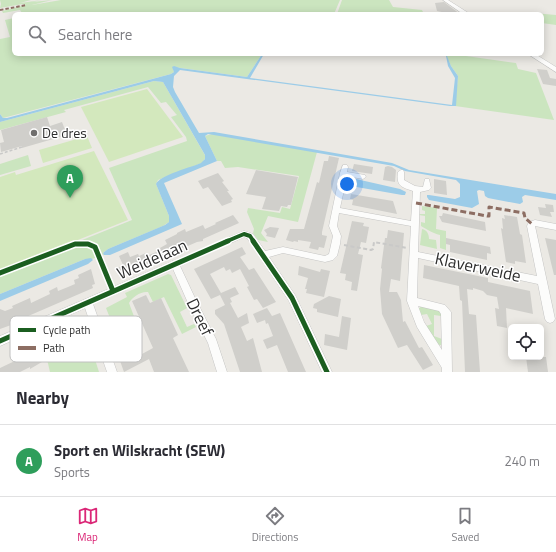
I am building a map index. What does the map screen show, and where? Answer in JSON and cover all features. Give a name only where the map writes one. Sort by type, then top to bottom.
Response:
[{"type":"street","points":[[445,0],[464,12]]},
{"type":"street","points":[[533,56],[556,70]]},
{"type":"street","points":[[262,255],[283,250],[325,259],[333,256],[337,236],[333,226],[344,170],[363,177]]},
{"type":"street","points":[[402,172],[400,181],[417,190],[427,188],[427,181]]},
{"type":"street","name":"Klaverweide","points":[[417,190],[412,301],[420,324],[447,370]]},
{"type":"street","points":[[337,210],[415,224]]},
{"type":"street","name":"Klaverweide","points":[[550,319],[531,226],[535,223],[556,227]]},
{"type":"street","name":"Weidelaan","points":[[56,316],[244,234],[250,236],[292,298],[327,372]]},
{"type":"street","name":"Klaverweide","points":[[414,252],[542,281]]},
{"type":"street","name":"Dreef","points":[[175,263],[212,342],[222,372]]},
{"type":"street","points":[[412,301],[442,308],[446,312],[447,370]]},
{"type":"street","points":[[88,302],[93,316]]},
{"type":"street","name":"Weidelaan","points":[[0,341],[10,337]]},
{"type":"street","points":[[109,362],[112,372]]},
{"type":"path","points":[[0,154],[22,147]]},
{"type":"path","points":[[336,244],[371,250],[373,249],[374,242],[414,252]]},
{"type":"green space","points":[[0,0],[31,0],[20,3],[52,0],[32,5],[61,0],[340,0],[335,12],[21,12],[20,10],[3,13],[2,11],[26,5],[23,4],[0,8]]},
{"type":"green space","points":[[342,0],[389,0],[393,7],[422,10],[423,12],[338,12]]},
{"type":"green space","points":[[544,14],[556,15],[556,25],[544,23]]},
{"type":"green space","points":[[12,18],[12,56],[261,56],[247,77],[173,67],[174,72],[171,74],[3,118],[0,114],[0,39],[10,37],[5,20]]},
{"type":"green space","points":[[446,56],[466,56],[516,63],[518,69],[536,73],[554,120],[455,106],[458,76]]},
{"type":"green space","points":[[154,81],[163,82],[206,157],[202,163],[158,180],[156,184],[169,216],[169,222],[163,226],[108,249],[103,253],[104,255],[92,259],[85,259],[0,294],[0,273],[132,220],[109,168],[187,141],[186,137],[171,117],[177,115],[166,102],[161,103],[148,87],[64,110],[66,112],[0,130],[0,122]]},
{"type":"green space","points":[[147,89],[183,137],[109,162],[81,107]]},
{"type":"green space","points":[[212,134],[317,152],[298,222],[268,216],[261,233],[268,242],[258,240],[253,233],[254,229],[247,212],[248,208],[280,213],[282,207],[290,209],[299,176],[238,167],[225,168],[221,161],[217,161],[205,136]]},
{"type":"green space","points":[[87,136],[92,148],[43,163],[39,150]]},
{"type":"green space","points":[[94,151],[128,220],[0,271],[0,177],[15,172],[16,175]]},
{"type":"green space","points":[[28,155],[31,166],[0,175],[0,164]]},
{"type":"green space","points":[[422,206],[437,208],[436,229],[446,231],[446,250],[440,248],[440,235],[421,226],[421,222],[425,223],[425,216],[419,215],[425,214],[425,211],[422,210]]},
{"type":"green space","points":[[422,229],[427,232],[429,239],[436,240],[437,249],[420,245]]},
{"type":"green space","points":[[168,274],[171,275],[187,308],[180,312],[187,327],[194,324],[196,327],[182,334],[164,297],[153,302],[148,292],[140,293],[130,301],[129,303],[134,316],[109,316],[106,308],[127,297],[125,293]]},
{"type":"green space","points":[[422,306],[439,310],[441,312],[441,316],[434,315],[434,336],[442,339],[441,345],[438,345],[426,326],[432,324],[427,314],[421,315],[418,309]]},
{"type":"green space","points":[[48,362],[96,362],[99,372],[50,372]]},
{"type":"water","points":[[261,56],[263,56],[250,78],[452,105],[455,78],[448,66],[447,56],[451,66],[458,76],[456,106],[180,70],[174,76],[173,87],[199,133],[214,132],[392,163],[409,170],[556,194],[556,200],[525,195],[522,197],[523,202],[520,204],[488,198],[485,196],[484,191],[479,190],[477,191],[479,204],[472,208],[429,200],[427,195],[455,199],[460,197],[460,184],[456,180],[405,171],[394,166],[208,134],[205,136],[217,161],[164,183],[182,224],[110,255],[104,255],[103,253],[108,249],[169,222],[169,216],[156,184],[163,177],[201,163],[205,159],[205,155],[163,82],[154,81],[0,122],[0,114],[3,118],[7,118],[171,74],[174,72],[172,67],[174,66],[247,77]]},
{"type":"water","points":[[356,179],[400,189],[406,192],[405,195],[402,195],[351,186],[352,180]]},
{"type":"water","points":[[91,258],[93,260],[88,264],[0,301],[0,294],[85,259]]},
{"type":"building","points":[[444,2],[457,12],[437,11],[435,3]]},
{"type":"building","points":[[537,69],[547,70],[550,78],[556,79],[556,86],[543,84]]},
{"type":"building","name":"De dres","points":[[47,117],[50,126],[62,122],[67,135],[22,148],[22,146],[1,152],[0,143],[4,142],[1,130]]},
{"type":"building","points":[[329,156],[339,158],[322,232],[322,235],[327,236],[324,248],[319,247],[318,250],[309,248],[311,242],[298,240],[298,242],[293,242],[286,240],[290,229],[304,229],[317,182],[319,183],[324,161],[328,161]]},
{"type":"building","points":[[354,164],[373,167],[372,174],[352,171]]},
{"type":"building","points":[[388,166],[396,170],[395,182],[383,180],[385,167]]},
{"type":"building","points":[[256,170],[298,177],[291,205],[288,205],[287,207],[281,206],[279,211],[262,209],[266,197],[246,194]]},
{"type":"building","points":[[218,173],[233,199],[231,200],[232,202],[222,206],[208,187],[203,189],[198,181]]},
{"type":"building","points":[[434,179],[446,181],[447,195],[434,193]]},
{"type":"building","points":[[351,194],[393,201],[397,214],[352,205],[353,200],[350,199]]},
{"type":"building","points":[[545,204],[553,205],[554,212],[550,212],[552,217],[540,215],[538,207],[546,208]]},
{"type":"building","points":[[443,213],[485,222],[486,231],[442,222],[439,216],[442,216]]},
{"type":"building","points":[[233,215],[239,223],[203,239],[203,241],[197,242],[119,276],[116,269],[123,265],[119,256],[128,252],[130,257],[138,254],[139,256],[146,253],[147,256],[161,250],[160,248],[167,244],[165,240],[185,229],[186,232],[203,225],[205,229]]},
{"type":"building","points":[[504,215],[517,217],[520,234],[522,235],[526,263],[515,261],[515,264],[506,262],[501,228],[503,229],[502,218],[505,219]]},
{"type":"building","points":[[352,221],[364,223],[363,226],[369,227],[366,243],[361,242],[358,254],[363,255],[357,291],[351,290],[352,282],[345,280],[346,274],[340,273]]},
{"type":"building","points":[[270,227],[279,228],[275,238],[266,236],[267,234],[264,230]]},
{"type":"building","points":[[388,230],[404,233],[400,281],[391,279],[389,292],[397,292],[401,300],[403,322],[405,321],[419,348],[422,347],[433,365],[423,370],[407,345],[398,348],[382,314],[380,289],[381,268],[385,238],[387,238]]},
{"type":"building","points":[[446,238],[490,247],[491,254],[487,253],[487,260],[450,252],[450,245],[446,244]]},
{"type":"building","points":[[545,238],[556,240],[556,275],[554,275]]},
{"type":"building","points":[[242,247],[246,254],[240,257],[249,270],[254,268],[276,302],[263,308],[257,299],[254,300],[247,287],[249,286],[240,269],[232,273],[230,269],[226,271],[224,267],[210,274],[221,293],[235,287],[239,294],[230,298],[232,302],[230,303],[238,318],[247,313],[249,323],[241,327],[247,341],[253,338],[262,372],[240,372],[224,324],[215,314],[215,310],[225,305],[220,295],[211,299],[194,269]]},
{"type":"building","points":[[424,265],[488,278],[488,282],[530,291],[533,314],[506,308],[507,328],[497,326],[495,308],[499,309],[497,297],[487,295],[483,291],[473,288],[473,290],[467,289],[469,314],[476,315],[480,372],[465,372],[462,301],[460,300],[459,286],[423,278]]},
{"type":"building","points":[[299,266],[320,272],[321,269],[330,271],[324,297],[306,293],[307,289],[305,289],[308,278],[298,275]]},
{"type":"building","points":[[91,269],[95,284],[92,285],[93,288],[28,316],[10,316],[10,325],[0,329],[0,309],[5,311],[13,308],[12,306],[30,298],[31,303],[50,294],[49,291],[57,287],[58,291],[75,284],[74,280],[79,278],[78,275]]},
{"type":"building","points":[[146,295],[150,303],[161,298],[178,335],[173,338],[189,372],[154,372],[149,359],[124,372],[120,362],[142,362],[142,354],[153,348],[142,323],[142,316],[139,316],[132,301]]},
{"type":"building","points":[[329,296],[341,299],[338,317],[317,312],[317,309],[313,308],[314,304]]},
{"type":"building","points":[[267,308],[272,316],[280,313],[306,372],[288,372],[277,345],[267,349],[263,340],[273,336],[268,323],[266,324],[265,320],[257,323],[253,314]]},
{"type":"building","points":[[342,316],[351,318],[347,350],[324,345],[325,334],[339,337]]},
{"type":"building","points":[[544,357],[546,357],[548,372],[528,372],[526,360],[544,360]]},
{"type":"building","points":[[13,362],[42,362],[30,369],[30,367],[20,372],[0,372],[0,368]]},
{"type":"marked path","points":[[0,10],[27,5]]},
{"type":"marked path","points":[[416,203],[487,216],[489,216],[489,207],[524,213],[525,218],[532,224]]},
{"type":"cycle path","points":[[57,316],[244,234],[250,236],[292,298],[327,372]]},
{"type":"cycle path","points":[[0,273],[75,244],[83,243],[93,245],[95,247],[113,291]]},
{"type":"cycle path","points":[[0,341],[10,337]]},
{"type":"place","name":"De dres","points":[[34,133]]},
{"type":"place","name":"Sport en Wilskracht (SEW)","points":[[70,198]]}]
